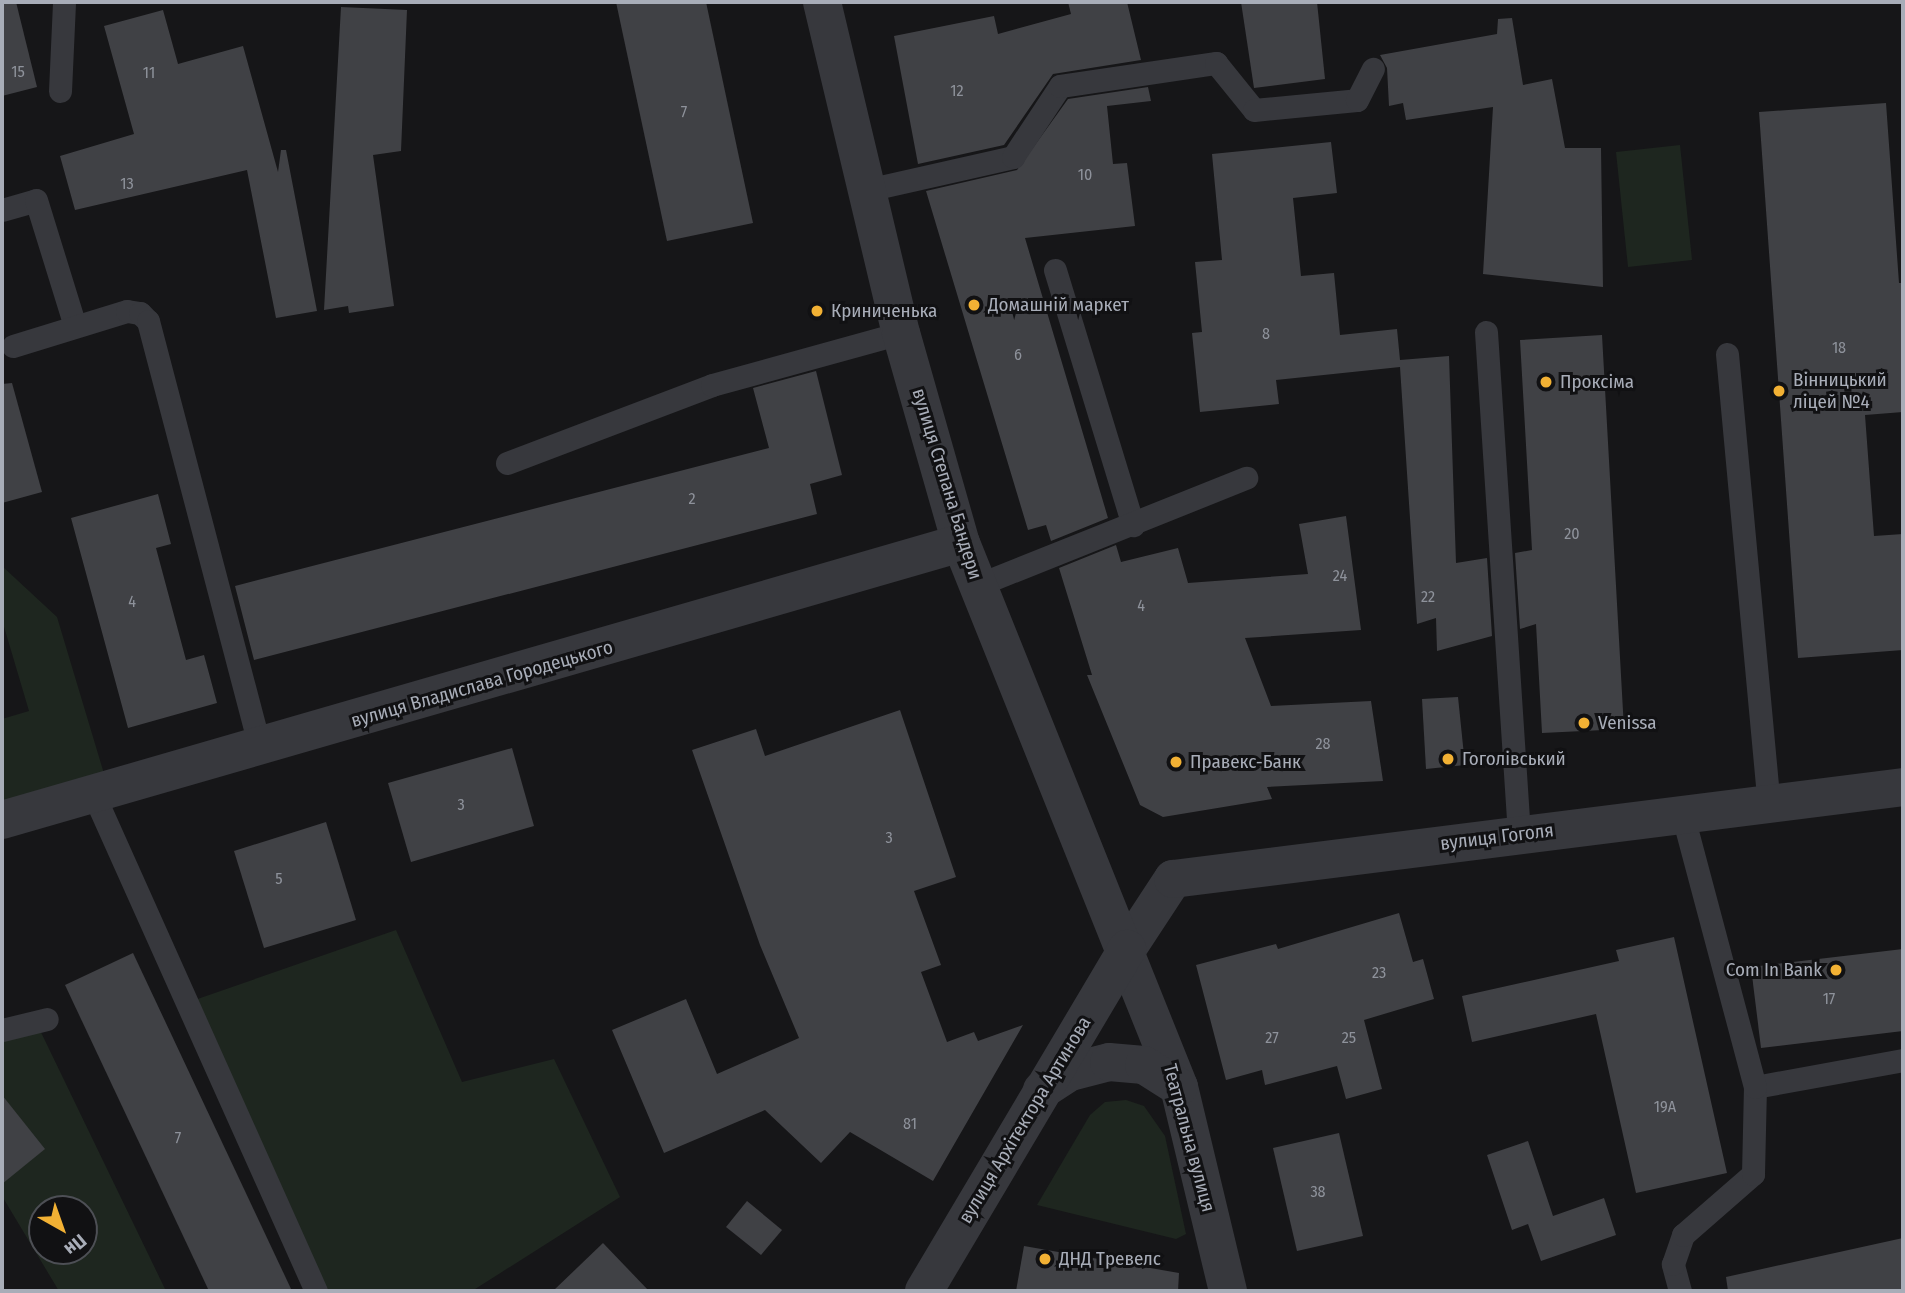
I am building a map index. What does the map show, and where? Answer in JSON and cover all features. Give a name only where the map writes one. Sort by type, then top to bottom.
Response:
[{"type":"street","name":"вулиця Степана Бандери","points":[[822,2],[901,333],[961,543],[1126,948]]},
{"type":"street","name":"вулиця Владислава Городецького","points":[[2,821],[93,793],[260,749],[961,543]]},
{"type":"street","name":"вулиця Гоголя","points":[[1126,948],[1173,880],[1682,813],[1903,788]]},
{"type":"street","name":"Театральна вулиця","points":[[1126,948],[1180,1087],[1228,1291]]},
{"type":"street","name":"вулиця Архітектора Артинова","points":[[925,1291],[1126,948]]},
{"type":"street","points":[[1042,1090],[1070,1072],[1108,1062],[1144,1065],[1180,1087]]},
{"type":"lane","points":[[60,91],[64,2]]},
{"type":"lane","points":[[867,190],[1013,157],[1060,86],[1216,63],[1254,110],[1357,100],[1373,69]]},
{"type":"lane","points":[[2,210],[36,201],[75,326]]},
{"type":"lane","points":[[1055,270],[1133,525]]},
{"type":"lane","points":[[13,346],[127,310],[140,313],[154,332],[260,749]]},
{"type":"lane","points":[[1486,332],[1520,834]]},
{"type":"lane","points":[[507,463],[712,386],[901,333]]},
{"type":"lane","points":[[1727,354],[1769,805]]},
{"type":"lane","points":[[978,585],[1246,478]]},
{"type":"lane","points":[[93,793],[316,1291]]},
{"type":"lane","points":[[1680,1291],[1673,1264],[1683,1235],[1753,1174],[1755,1087],[1682,813]]},
{"type":"lane","points":[[2,1030],[47,1019]]},
{"type":"lane","points":[[1755,1087],[1903,1060]]},
{"type":"shaded area","points":[[1680,145],[1692,260],[1628,267],[1616,152]]},
{"type":"shaded area","points":[[2,566],[57,617],[105,777],[2,804],[2,719],[29,711],[2,620]]},
{"type":"shaded area","points":[[396,930],[462,1082],[554,1059],[620,1197],[472,1291],[316,1291],[186,1003]]},
{"type":"shaded area","points":[[36,1022],[166,1291],[59,1291],[43,1265],[98,1265],[98,1195],[28,1195],[28,1239],[2,1196],[2,1030]]},
{"type":"shaded area","points":[[1126,1100],[1144,1106],[1165,1136],[1186,1234],[1176,1239],[1037,1205],[1090,1115],[1105,1102]]},
{"type":"building","points":[[2,2],[16,2],[37,87],[2,96]]},
{"type":"building","points":[[616,2],[706,2],[753,223],[667,241]]},
{"type":"building","points":[[1068,2],[1127,2],[1141,60],[1053,74],[1004,145],[918,164],[894,36],[994,16],[998,34],[1071,14]]},
{"type":"building","points":[[1241,2],[1317,2],[1325,79],[1254,88]]},
{"type":"building","points":[[341,7],[407,10],[401,151],[373,155],[394,306],[349,313],[348,306],[324,310]]},
{"type":"building","points":[[163,10],[178,64],[243,46],[278,172],[281,150],[286,150],[317,311],[276,318],[247,170],[75,210],[60,156],[134,134],[104,26]]},
{"type":"building","points":[[1512,18],[1523,85],[1552,79],[1565,148],[1601,148],[1603,287],[1483,274],[1493,107],[1406,120],[1403,103],[1389,106],[1387,68],[1380,55],[1497,34],[1498,19]]},
{"type":"building","points":[[1148,87],[1151,101],[1107,106],[1113,164],[1127,163],[1135,226],[1025,238],[1108,518],[1051,541],[1046,525],[1028,530],[926,191],[1017,170],[1068,99]]},
{"type":"building","points":[[1886,103],[1899,283],[1903,283],[1903,412],[1865,415],[1874,536],[1903,534],[1903,650],[1798,658],[1759,112]]},
{"type":"building","points":[[1331,142],[1337,193],[1293,198],[1301,276],[1334,273],[1340,335],[1397,329],[1400,360],[1449,356],[1456,563],[1487,558],[1492,636],[1437,651],[1436,618],[1417,624],[1400,367],[1276,380],[1279,404],[1200,412],[1192,333],[1202,332],[1195,262],[1222,260],[1212,154]]},
{"type":"building","points":[[1602,335],[1624,729],[1542,733],[1536,624],[1520,629],[1515,553],[1532,550],[1520,340]]},
{"type":"building","points":[[816,371],[842,475],[810,484],[817,514],[254,660],[235,586],[769,448],[753,388]]},
{"type":"building","points":[[12,383],[42,492],[2,503],[2,384]]},
{"type":"building","points":[[158,494],[171,544],[156,548],[186,660],[204,655],[217,703],[128,728],[71,518]]},
{"type":"building","points":[[1346,516],[1361,630],[1245,638],[1271,706],[1371,701],[1383,781],[1267,787],[1272,799],[1163,817],[1140,805],[1087,675],[1092,675],[1059,568],[1116,545],[1121,562],[1178,548],[1188,583],[1308,574],[1299,524]]},
{"type":"building","points":[[1458,697],[1465,765],[1426,769],[1422,699]]},
{"type":"building","points":[[900,710],[956,877],[914,891],[941,965],[921,972],[947,1042],[974,1032],[978,1041],[1023,1025],[933,1181],[850,1132],[821,1163],[765,1110],[664,1153],[612,1030],[686,999],[717,1074],[799,1038],[760,945],[692,750],[756,729],[765,756]]},
{"type":"building","points":[[512,748],[534,826],[411,862],[388,783]]},
{"type":"building","points":[[326,822],[356,920],[264,948],[234,851]]},
{"type":"building","points":[[1399,913],[1413,962],[1423,959],[1434,999],[1364,1020],[1382,1089],[1346,1099],[1337,1066],[1265,1085],[1262,1070],[1226,1080],[1196,965],[1276,944],[1278,949]]},
{"type":"building","points":[[1674,937],[1727,1173],[1636,1193],[1596,1014],[1472,1042],[1462,996],[1619,961],[1616,950]]},
{"type":"building","points":[[1903,949],[1903,1031],[1761,1048],[1751,967]]},
{"type":"building","points":[[133,953],[292,1291],[209,1291],[65,985]]},
{"type":"building","points":[[2,1095],[45,1149],[2,1184]]},
{"type":"building","points":[[1339,1133],[1363,1236],[1297,1251],[1273,1148]]},
{"type":"building","points":[[1528,1141],[1553,1216],[1604,1198],[1616,1235],[1541,1261],[1528,1224],[1512,1230],[1487,1155]]},
{"type":"building","points":[[747,1201],[782,1230],[761,1255],[726,1227]]},
{"type":"building","points":[[1903,1238],[1903,1291],[1728,1291],[1726,1277]]},
{"type":"building","points":[[603,1243],[649,1291],[553,1291]]},
{"type":"building","points":[[1024,1246],[1179,1273],[1178,1291],[1016,1291]]},
{"type":"place","name":"Домашній маркет","points":[[974,305]]},
{"type":"place","name":"Криниченька","points":[[817,311]]},
{"type":"place","name":"Проксіма","points":[[1546,382]]},
{"type":"place","name":"Вінницький ліцей №4","points":[[1779,391]]},
{"type":"place","name":"Venissa","points":[[1584,723]]},
{"type":"place","name":"Гоголівський","points":[[1448,759]]},
{"type":"place","name":"Правекс-Банк","points":[[1176,762]]},
{"type":"place","name":"Com In Bank","points":[[1836,970]]},
{"type":"place","name":"ДНД Тревелс","points":[[1045,1259]]}]
